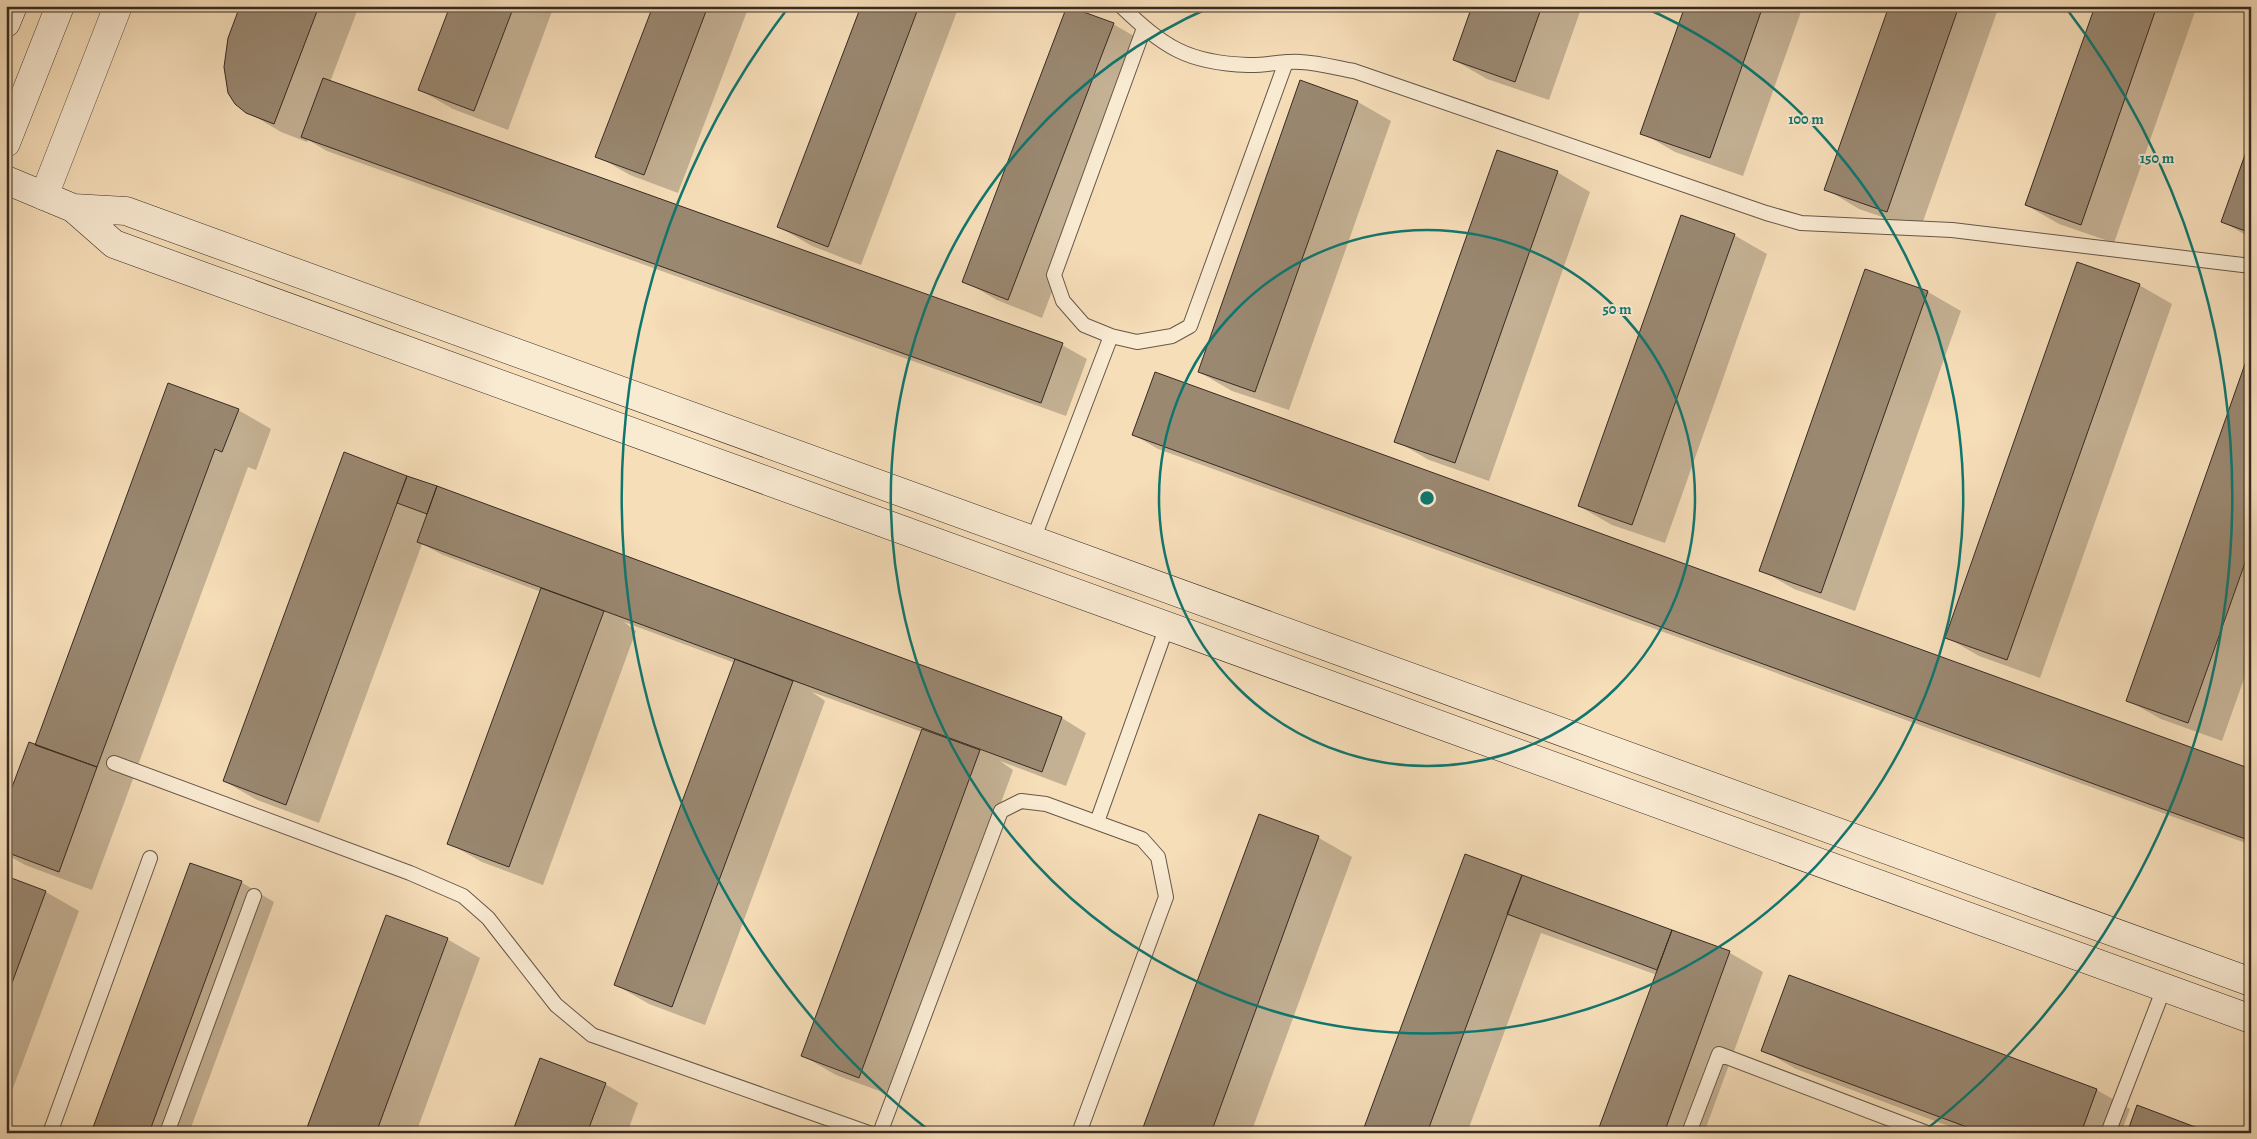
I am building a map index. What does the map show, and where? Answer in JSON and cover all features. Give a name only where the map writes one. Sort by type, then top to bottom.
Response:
[{"type":"street","points":[[6,23],[13,6]]},
{"type":"street","points":[[6,143],[60,6]]},
{"type":"street","points":[[44,196],[118,6]]},
{"type":"street","points":[[6,180],[73,208],[114,244],[2251,1019]]},
{"type":"street","points":[[73,208],[126,211],[2251,982]]},
{"type":"lane","points":[[1121,6],[1144,28],[1173,49],[1204,61],[1250,65],[1301,62],[1354,71],[1766,213],[1801,223],[1952,230],[2251,266]]},
{"type":"lane","points":[[1144,28],[1054,275],[1063,301],[1084,325],[1111,336],[1137,342],[1172,336],[1190,326],[1286,62]]},
{"type":"lane","points":[[1033,540],[1111,336]]},
{"type":"lane","points":[[1097,822],[1167,626]]},
{"type":"lane","points":[[114,763],[410,873],[463,896],[488,918],[556,1005],[592,1036],[869,1133]]},
{"type":"lane","points":[[880,1133],[1001,811],[1021,801],[1046,804],[1142,839],[1158,857],[1166,897],[1079,1133]]},
{"type":"lane","points":[[50,1133],[150,858]]},
{"type":"lane","points":[[168,1133],[254,896]]},
{"type":"lane","points":[[2108,1133],[2164,988]]},
{"type":"lane","points":[[1689,1133],[1719,1054],[1927,1133]]},
{"type":"building","points":[[240,6],[319,6],[274,124],[246,113],[235,104],[228,93],[224,67],[228,38]]},
{"type":"building","points":[[450,6],[514,6],[474,111],[418,90]]},
{"type":"building","points":[[653,6],[708,6],[644,175],[595,157]]},
{"type":"building","points":[[861,6],[919,6],[828,247],[777,227]]},
{"type":"building","points":[[1067,6],[1114,23],[1008,300],[962,282]]},
{"type":"building","points":[[1472,6],[1542,6],[1515,82],[1453,60]]},
{"type":"building","points":[[1685,6],[1763,6],[1710,158],[1640,134]]},
{"type":"building","points":[[1889,6],[1959,6],[1887,212],[1824,190]]},
{"type":"building","points":[[2095,6],[2157,6],[2081,225],[2025,205]]},
{"type":"building","points":[[323,78],[1063,343],[1041,403],[301,137]]},
{"type":"building","points":[[1300,80],[1358,101],[1255,392],[1198,372]]},
{"type":"building","points":[[2251,138],[2251,233],[2221,222]]},
{"type":"building","points":[[1497,150],[1558,171],[1455,463],[1394,442]]},
{"type":"building","points":[[1681,215],[1735,234],[1632,525],[1578,506]]},
{"type":"building","points":[[2077,262],[2140,284],[2007,660],[1945,638]]},
{"type":"building","points":[[1865,269],[1928,291],[1821,593],[1759,571]]},
{"type":"building","points":[[2251,347],[2251,546],[2188,723],[2126,701]]},
{"type":"building","points":[[1155,372],[2251,769],[2251,841],[1132,435]]},
{"type":"building","points":[[168,383],[239,409],[222,452],[215,449],[97,767],[35,745]]},
{"type":"building","points":[[344,452],[407,476],[286,805],[223,781]]},
{"type":"building","points":[[407,476],[437,486],[427,514],[397,503]]},
{"type":"building","points":[[437,486],[1062,717],[1042,772],[417,542]]},
{"type":"building","points":[[541,588],[604,611],[509,867],[447,844]]},
{"type":"building","points":[[735,659],[793,681],[672,1007],[614,985]]},
{"type":"building","points":[[922,729],[980,750],[859,1078],[801,1056]]},
{"type":"building","points":[[29,742],[97,767],[59,872],[6,852],[6,803]]},
{"type":"building","points":[[1259,814],[1319,836],[1211,1133],[1141,1133]]},
{"type":"building","points":[[1465,854],[1522,875],[1427,1133],[1362,1133]]},
{"type":"building","points":[[190,863],[242,881],[149,1133],[91,1133]]},
{"type":"building","points":[[1522,875],[1672,930],[1657,970],[1507,914]]},
{"type":"building","points":[[6,876],[46,891],[6,999]]},
{"type":"building","points":[[386,915],[448,938],[376,1133],[305,1133]]},
{"type":"building","points":[[1672,930],[1730,951],[1664,1133],[1597,1133]]},
{"type":"building","points":[[1789,975],[2097,1089],[2081,1133],[1983,1133],[1761,1051]]},
{"type":"building","points":[[540,1058],[606,1083],[587,1133],[512,1133]]},
{"type":"building","points":[[2137,1105],[2211,1133],[2127,1133]]}]
